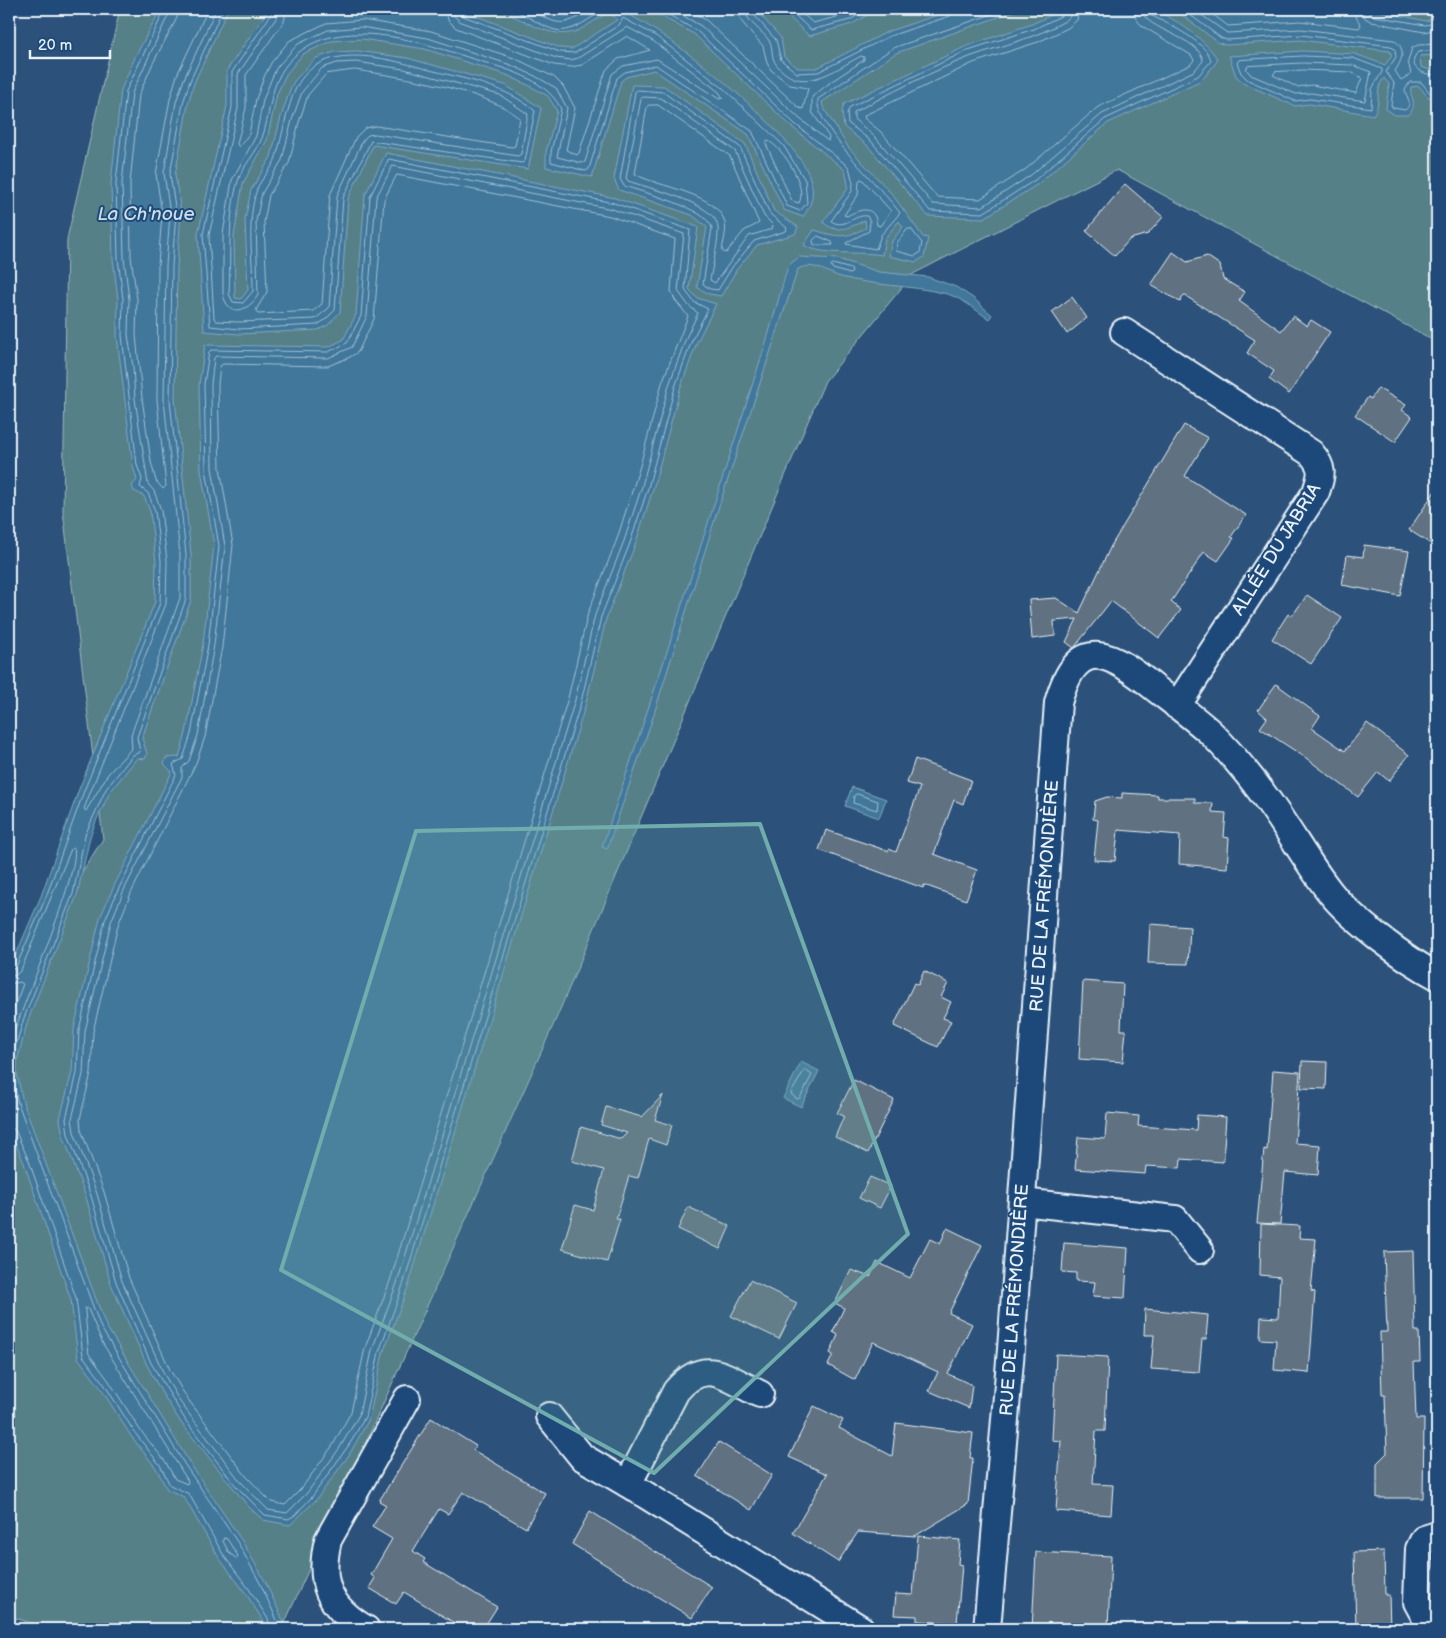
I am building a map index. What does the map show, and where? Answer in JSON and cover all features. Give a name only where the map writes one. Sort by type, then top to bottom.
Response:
[{"type":"street","name":"ALLÉE DU JABRIA","points":[[1124,332],[1311,453],[1320,463],[1322,476],[1316,492],[1177,706]]},
{"type":"street","name":"RUE DE LA FRÉMONDIÈRE","points":[[987,1629],[1022,1202],[1058,703],[1063,684],[1073,666],[1087,656],[1105,655],[1128,666],[1210,732],[1260,791],[1331,894],[1373,931],[1437,976]]},
{"type":"street","points":[[1022,1202],[1175,1220],[1200,1250]]},
{"type":"street","points":[[628,1484],[676,1391],[688,1378],[700,1371],[715,1373],[760,1394]]},
{"type":"street","points":[[357,1623],[328,1591],[324,1576],[324,1559],[328,1540],[407,1399]]},
{"type":"street","points":[[549,1416],[582,1457],[861,1629]]},
{"type":"street","points":[[1437,1535],[1424,1539],[1418,1549],[1417,1602],[1429,1624],[1437,1624]]},
{"type":"highlighted area","points":[[760,824],[908,1234],[654,1473],[281,1270],[416,831]]},
{"type":"green space","points":[[120,9],[1437,9],[1437,342],[1117,170],[913,274],[825,381],[556,1019],[282,1629],[50,1629],[9,1616],[9,986],[103,839],[63,511],[67,239]]},
{"type":"water","points":[[1129,7],[1156,12],[1187,28],[1205,44],[1218,60],[1202,80],[1108,123],[1038,184],[984,218],[928,216],[867,145],[844,127],[842,112],[844,104],[967,46],[1032,24],[1065,9]]},
{"type":"water","points":[[608,8],[619,10],[640,21],[695,59],[755,109],[780,135],[799,158],[810,178],[812,194],[809,208],[803,217],[784,210],[748,134],[654,70],[626,77],[621,81],[592,177],[546,167],[546,152],[557,111],[548,96],[530,86],[507,75],[425,49],[362,39],[331,41],[303,54],[286,74],[277,94],[267,140],[243,183],[234,236],[235,298],[241,299],[248,290],[245,220],[251,190],[271,157],[291,87],[295,80],[316,58],[335,52],[357,51],[407,58],[505,85],[541,108],[528,169],[373,145],[348,199],[340,312],[328,325],[318,330],[239,334],[204,331],[198,234],[227,106],[227,70],[269,9],[458,9],[560,48],[572,49],[617,20],[610,12],[577,31],[557,33],[537,27],[497,9]]},
{"type":"water","name":"La Ch'noue","points":[[161,9],[228,9],[194,83],[188,104],[175,175],[181,213],[177,266],[175,399],[191,555],[191,600],[142,738],[147,754],[145,759],[137,758],[110,792],[90,837],[77,895],[28,1020],[17,1061],[17,1074],[23,1102],[106,1326],[189,1462],[242,1541],[265,1581],[287,1629],[265,1629],[264,1622],[245,1592],[219,1558],[184,1497],[167,1489],[156,1468],[131,1436],[100,1387],[78,1358],[71,1300],[24,1163],[9,1128],[9,971],[41,896],[79,789],[155,602],[156,562],[150,511],[144,496],[134,491],[132,486],[137,480],[133,466],[117,336],[118,299],[113,259],[111,183],[121,90],[136,55]]},
{"type":"water","points":[[648,9],[755,9],[781,38],[784,57],[798,68],[817,68],[889,31],[956,9],[1021,9],[896,53],[822,102],[823,107],[848,147],[892,194],[923,237],[928,238],[924,257],[916,262],[889,256],[892,241],[903,227],[899,221],[885,238],[882,255],[820,251],[804,245],[814,230],[840,236],[852,234],[866,228],[865,220],[849,227],[838,229],[828,226],[823,222],[847,190],[848,184],[845,170],[792,127],[694,34]]},
{"type":"water","points":[[781,9],[878,9],[852,24],[809,36]]},
{"type":"water","points":[[1174,9],[1370,9],[1426,21],[1437,17],[1437,55],[1420,56],[1421,67],[1430,70],[1437,69],[1437,96],[1428,97],[1419,86],[1411,87],[1414,103],[1412,110],[1409,115],[1395,115],[1386,109],[1389,84],[1384,78],[1379,87],[1376,111],[1373,115],[1309,104],[1295,106],[1245,84],[1236,76],[1229,56],[1303,51],[1355,54],[1385,65],[1392,56],[1390,51],[1300,40],[1226,45],[1219,43]]},
{"type":"water","points":[[632,85],[664,86],[745,144],[774,211],[798,227],[795,234],[757,245],[737,269],[721,296],[709,294],[697,287],[707,227],[692,215],[619,190],[614,179]]},
{"type":"water","points":[[386,153],[615,198],[698,227],[689,289],[697,298],[716,304],[697,342],[680,389],[653,489],[635,545],[606,619],[586,703],[408,1287],[383,1353],[369,1419],[349,1455],[316,1500],[290,1525],[263,1520],[248,1506],[182,1424],[162,1393],[147,1365],[111,1284],[86,1197],[63,1135],[60,1119],[72,1072],[74,1029],[100,918],[114,886],[172,772],[164,764],[166,758],[179,757],[186,733],[203,644],[214,545],[201,470],[199,384],[205,345],[328,347],[343,340],[356,315],[365,195]]},
{"type":"water","points":[[799,257],[838,259],[879,272],[928,277],[956,287],[973,298],[992,315],[989,319],[961,300],[943,293],[853,280],[809,266],[798,269],[719,506],[652,720],[607,849],[602,847],[768,336],[788,266]]},
{"type":"water","points":[[852,787],[886,799],[879,818],[845,806]]},
{"type":"water","points":[[801,1062],[819,1071],[801,1107],[783,1098]]},
{"type":"building","points":[[1125,184],[1163,217],[1148,234],[1130,239],[1115,256],[1086,231]]},
{"type":"building","points":[[1173,252],[1187,262],[1207,256],[1220,265],[1223,279],[1245,292],[1239,301],[1281,331],[1293,316],[1307,326],[1311,320],[1330,332],[1289,394],[1269,379],[1274,371],[1247,353],[1255,340],[1184,295],[1180,302],[1151,285]]},
{"type":"building","points":[[1072,297],[1087,318],[1067,334],[1052,312]]},
{"type":"building","points":[[1378,388],[1406,405],[1402,410],[1412,417],[1395,442],[1355,415],[1368,397],[1371,399]]},
{"type":"building","points":[[1184,425],[1208,438],[1185,476],[1246,515],[1231,537],[1234,538],[1218,561],[1204,552],[1171,602],[1181,610],[1159,638],[1111,601],[1074,648],[1066,642],[1077,619],[1054,621],[1055,636],[1032,639],[1029,600],[1056,598],[1079,613],[1111,546]]},
{"type":"building","points":[[1437,488],[1437,548],[1409,530]]},
{"type":"building","points":[[1364,545],[1409,551],[1400,596],[1342,585],[1347,555],[1363,557]]},
{"type":"building","points":[[1307,595],[1342,618],[1311,664],[1272,639],[1288,614],[1292,616]]},
{"type":"building","points":[[1276,684],[1320,716],[1312,728],[1345,751],[1367,723],[1409,755],[1389,781],[1378,772],[1358,797],[1306,758],[1260,728],[1267,718],[1258,710]]},
{"type":"building","points":[[915,759],[971,780],[963,804],[954,800],[934,854],[977,870],[966,900],[924,885],[923,888],[819,850],[826,830],[896,852],[920,787],[907,783]]},
{"type":"building","points":[[1122,793],[1158,795],[1158,798],[1195,798],[1195,803],[1213,803],[1212,812],[1226,813],[1224,837],[1229,838],[1227,868],[1179,864],[1180,835],[1118,830],[1115,861],[1094,860],[1098,820],[1093,819],[1095,801],[1107,797],[1122,798]]},
{"type":"building","points":[[1150,924],[1190,927],[1188,964],[1148,963]]},
{"type":"building","points":[[924,971],[948,983],[941,997],[951,1002],[943,1018],[951,1021],[938,1047],[894,1026],[914,983],[918,985]]},
{"type":"building","points":[[1083,981],[1123,984],[1121,1030],[1126,1030],[1123,1062],[1079,1059]]},
{"type":"building","points":[[1302,1061],[1327,1062],[1326,1089],[1301,1088]]},
{"type":"building","points":[[1273,1070],[1300,1072],[1295,1143],[1320,1145],[1318,1175],[1285,1172],[1280,1224],[1257,1223],[1264,1149],[1267,1150]]},
{"type":"building","points":[[854,1080],[894,1100],[868,1153],[835,1137],[844,1116],[837,1113]]},
{"type":"building","points":[[663,1095],[655,1120],[672,1125],[666,1145],[649,1139],[638,1178],[629,1176],[616,1219],[620,1219],[607,1262],[562,1249],[575,1205],[593,1210],[604,1170],[572,1161],[581,1127],[621,1139],[627,1133],[601,1125],[606,1107],[642,1117]]},
{"type":"building","points":[[1107,1113],[1139,1116],[1138,1126],[1196,1130],[1197,1115],[1226,1117],[1223,1162],[1181,1159],[1180,1168],[1146,1166],[1145,1174],[1075,1169],[1078,1137],[1105,1139]]},
{"type":"building","points":[[870,1177],[891,1186],[880,1208],[859,1198]]},
{"type":"building","points":[[688,1207],[730,1226],[720,1249],[678,1229]]},
{"type":"building","points":[[1261,1224],[1300,1226],[1299,1238],[1316,1239],[1311,1291],[1315,1292],[1309,1373],[1274,1370],[1276,1340],[1260,1339],[1261,1317],[1278,1318],[1280,1277],[1260,1275]]},
{"type":"building","points":[[947,1228],[982,1245],[949,1313],[972,1324],[948,1374],[972,1385],[969,1408],[929,1391],[938,1372],[873,1342],[855,1380],[828,1365],[833,1355],[830,1353],[838,1335],[833,1332],[844,1308],[835,1303],[851,1270],[870,1277],[877,1262],[910,1278],[930,1239],[940,1244]]},
{"type":"building","points":[[1064,1243],[1128,1248],[1125,1298],[1093,1296],[1095,1282],[1076,1281],[1076,1273],[1062,1272]]},
{"type":"building","points":[[1413,1251],[1415,1331],[1419,1331],[1420,1362],[1414,1362],[1416,1419],[1424,1419],[1423,1498],[1377,1498],[1377,1463],[1387,1453],[1385,1395],[1382,1395],[1380,1332],[1387,1332],[1384,1252]]},
{"type":"building","points":[[750,1280],[797,1303],[779,1339],[731,1316]]},
{"type":"building","points":[[1145,1309],[1208,1315],[1206,1339],[1202,1339],[1199,1372],[1151,1369],[1154,1335],[1144,1335]]},
{"type":"building","points":[[1056,1354],[1108,1357],[1105,1431],[1096,1431],[1093,1484],[1113,1485],[1111,1515],[1056,1511],[1061,1441],[1052,1440]]},
{"type":"building","points":[[814,1406],[843,1420],[839,1428],[892,1456],[896,1423],[973,1433],[970,1458],[973,1458],[968,1504],[915,1536],[858,1532],[838,1562],[793,1533],[827,1474],[789,1457]]},
{"type":"building","points":[[431,1418],[476,1446],[473,1450],[545,1493],[526,1528],[463,1492],[448,1514],[439,1509],[413,1551],[425,1559],[423,1562],[497,1607],[483,1629],[464,1629],[404,1592],[396,1604],[369,1588],[375,1578],[371,1575],[392,1539],[372,1527],[386,1505],[379,1501]]},
{"type":"building","points":[[719,1442],[772,1475],[751,1510],[697,1476]]},
{"type":"building","points":[[590,1511],[712,1587],[692,1618],[572,1544]]},
{"type":"building","points":[[918,1536],[960,1540],[958,1564],[962,1565],[957,1623],[917,1621],[917,1616],[894,1615],[896,1594],[913,1595]]},
{"type":"building","points":[[1384,1551],[1385,1595],[1389,1595],[1390,1629],[1356,1629],[1354,1552]]},
{"type":"building","points":[[1036,1552],[1111,1556],[1108,1629],[1032,1629]]}]
